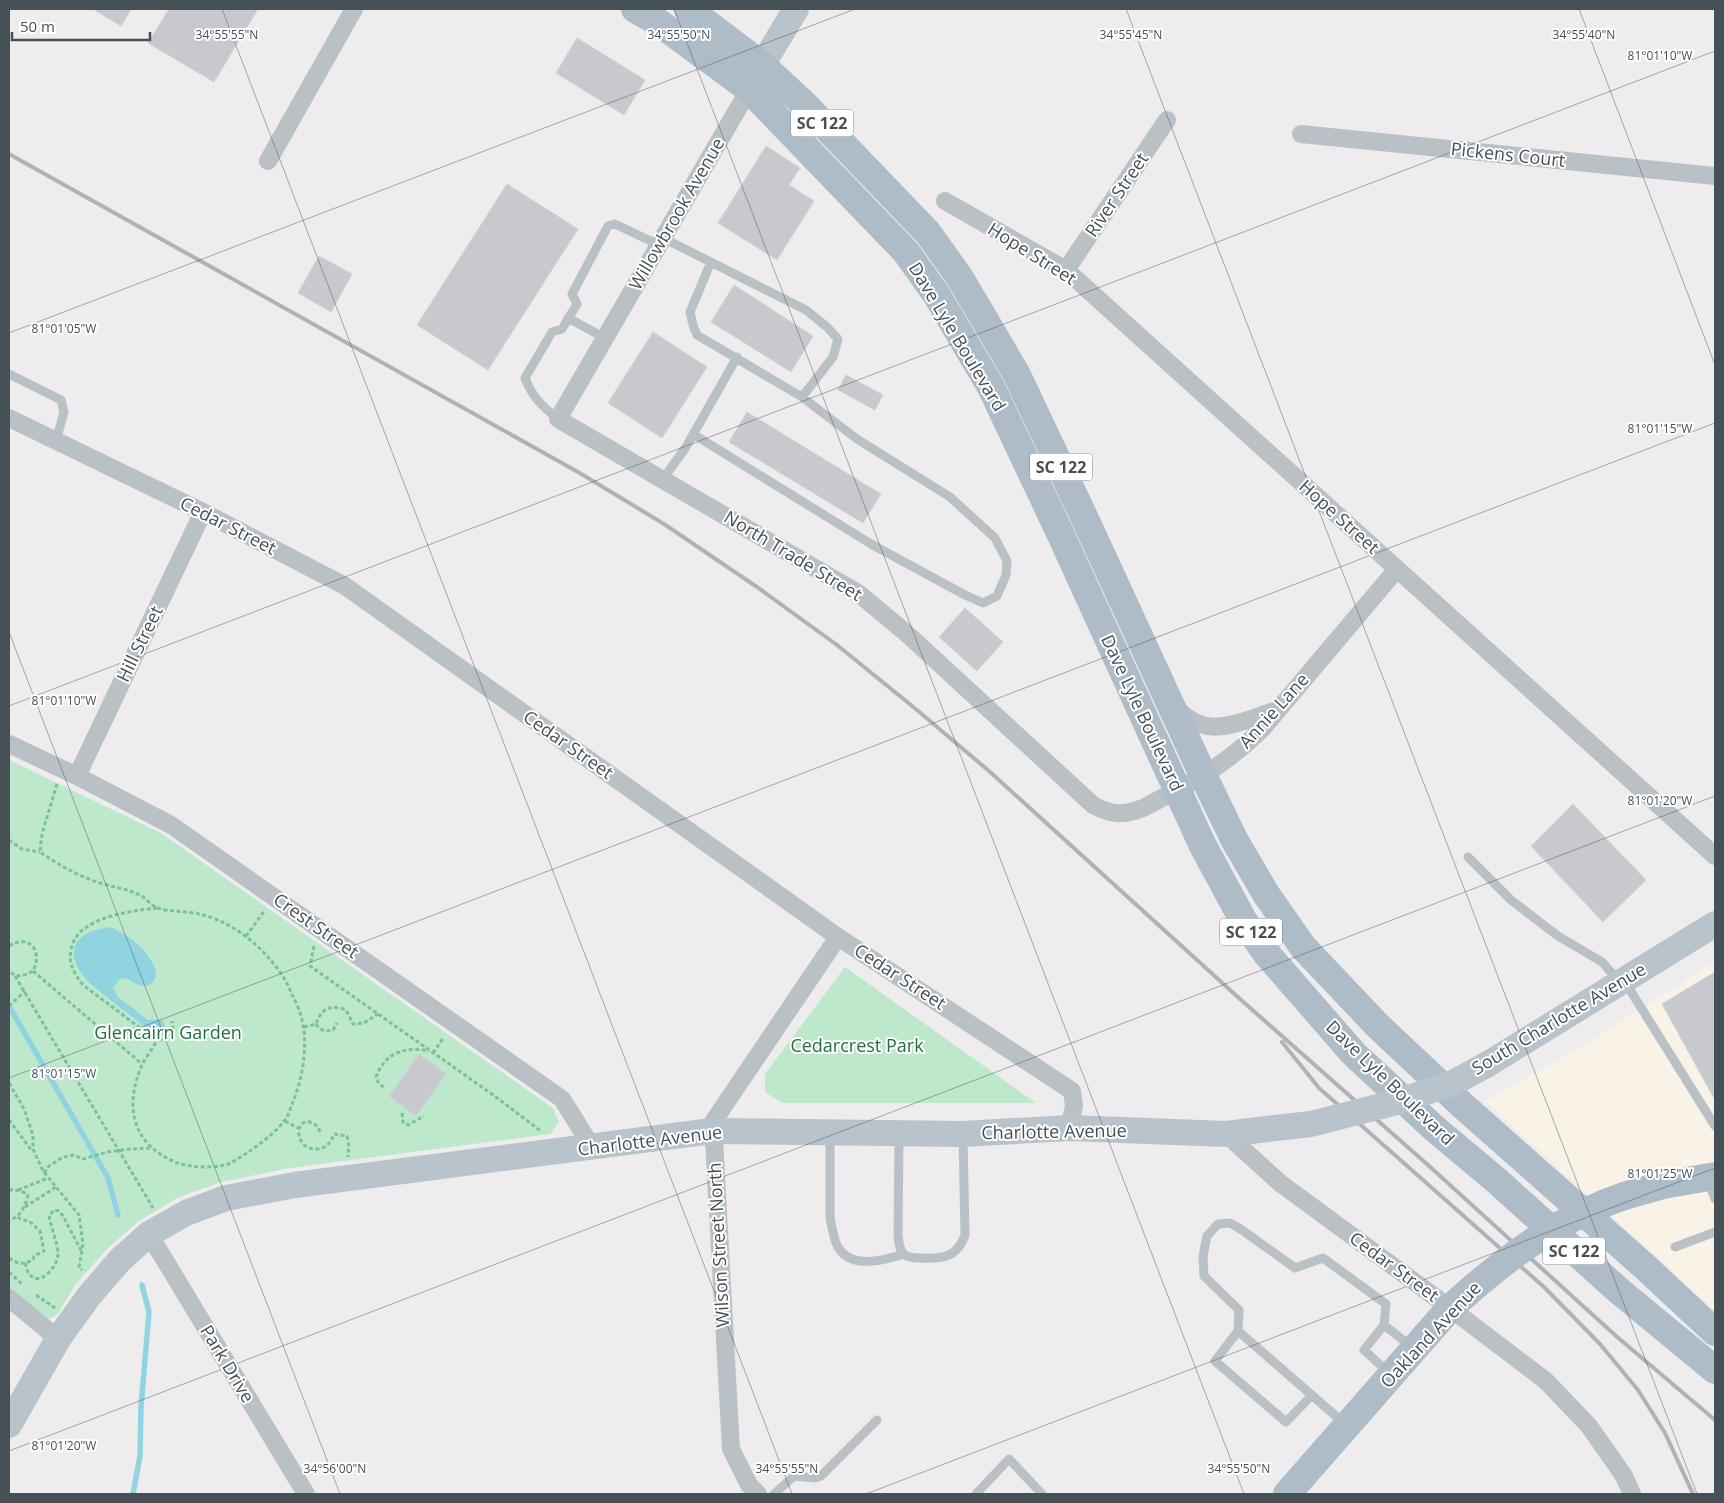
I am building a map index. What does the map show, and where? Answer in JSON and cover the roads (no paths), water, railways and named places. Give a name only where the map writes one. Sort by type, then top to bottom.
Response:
[{"type":"main road","name":"Dave Lyle Boulevard","points":[[635,9],[658,22],[749,89],[906,252],[936,294],[991,386],[1202,844],[1243,920],[1281,972],[1354,1054],[1428,1122],[1496,1180],[1618,1290],[1715,1370]]},
{"type":"main road","name":"Dave Lyle Boulevard","points":[[688,9],[762,66],[805,105],[928,234],[960,278],[1016,373],[1203,775],[1236,841],[1261,887],[1303,947],[1377,1025],[1455,1098],[1644,1266],[1715,1332]]},
{"type":"main road","name":"Oakland Avenue","points":[[1287,1494],[1458,1301],[1500,1264],[1543,1234],[1576,1216],[1624,1196],[1663,1185],[1712,1184]]},
{"type":"street","points":[[268,161],[354,9]]},
{"type":"street","name":"Willowbrook Avenue","points":[[558,419],[796,9]]},
{"type":"street","name":"River Street","points":[[1066,270],[1167,120]]},
{"type":"street","name":"Pickens Court","points":[[1301,134],[1715,176]]},
{"type":"street","name":"Hope Street","points":[[945,202],[1066,270],[1396,570],[1715,856]]},
{"type":"street","name":"Cedar Street","points":[[9,418],[203,512],[345,586],[838,936],[1072,1090],[1074,1106],[1069,1128]]},
{"type":"street","name":"North Trade Street","points":[[558,419],[858,593],[905,632],[1071,784]]},
{"type":"street","name":"Hill Street","points":[[69,773],[203,512]]},
{"type":"street","name":"Annie Lane","points":[[1071,784],[1093,805],[1104,811],[1122,813],[1147,806],[1178,791],[1203,775],[1241,749],[1276,712],[1396,570]]},
{"type":"street","points":[[1168,700],[1186,718],[1200,725],[1210,727],[1243,722],[1276,712]]},
{"type":"street","name":"Crest Street","points":[[9,744],[171,825],[269,904],[562,1099],[592,1148]]},
{"type":"street","name":"South Charlotte Avenue","points":[[1397,1102],[1453,1083],[1488,1064],[1715,924]]},
{"type":"street","name":"Wilson Street North","points":[[749,1491],[731,1448],[713,1122],[838,936]]},
{"type":"street","name":"Charlotte Avenue","points":[[9,1425],[65,1330],[120,1260],[157,1230],[186,1213],[226,1198],[295,1185],[712,1131],[963,1134],[1069,1128],[1226,1134],[1311,1124],[1397,1102]]},
{"type":"street","name":"Cedar Street","points":[[1226,1134],[1280,1183],[1458,1301],[1546,1381],[1589,1426],[1624,1476],[1632,1494]]},
{"type":"street","name":"Park Drive","points":[[157,1230],[306,1494]]},
{"type":"street","points":[[9,1298],[65,1330]]},
{"type":"lane","points":[[558,419],[540,405],[529,389],[525,378],[552,332],[562,328],[577,304],[572,294],[608,226],[615,224],[711,262],[806,310],[827,327],[838,339],[833,357],[802,397]]},
{"type":"lane","points":[[693,434],[871,544],[965,595],[984,603],[997,596],[1006,575],[1007,561],[996,538],[950,497],[857,439],[802,397],[698,335],[690,312],[711,262]]},
{"type":"lane","points":[[568,318],[605,338]]},
{"type":"lane","points":[[664,479],[693,434],[737,357]]},
{"type":"lane","points":[[9,374],[61,400],[64,412],[56,441]]},
{"type":"lane","points":[[1468,857],[1511,900],[1558,936],[1602,962],[1622,981],[1715,1126]]},
{"type":"lane","points":[[830,1132],[830,1217],[832,1230],[839,1248],[850,1258],[866,1261],[882,1261],[904,1254]]},
{"type":"lane","points":[[899,1133],[898,1236],[900,1248],[910,1258],[936,1259],[948,1256],[956,1250],[965,1235],[963,1134]]},
{"type":"lane","points":[[1312,1395],[1286,1422],[1215,1361],[1238,1331],[1238,1310],[1204,1276],[1203,1256],[1207,1236],[1218,1224],[1230,1223],[1295,1268],[1323,1258],[1386,1304],[1384,1324],[1364,1350],[1392,1375]]},
{"type":"lane","points":[[1675,1247],[1715,1232]]},
{"type":"lane","points":[[1384,1324],[1414,1350]]},
{"type":"lane","points":[[1238,1331],[1347,1426]]},
{"type":"lane","points":[[774,1494],[794,1476],[815,1478],[821,1476],[877,1420]]},
{"type":"lane","points":[[976,1494],[1009,1459],[1042,1494]]},
{"type":"water","points":[[110,927],[124,934],[137,944],[148,955],[156,970],[156,976],[151,984],[144,986],[126,978],[119,980],[113,988],[118,997],[148,1020],[160,1020],[165,1024],[165,1028],[159,1034],[154,1034],[94,987],[79,970],[74,956],[77,942],[92,931]]},
{"type":"waterway","points":[[9,1006],[108,1178],[118,1215]]},
{"type":"waterway","points":[[133,1494],[140,1456],[141,1407],[149,1312],[142,1285]]},
{"type":"railway","points":[[9,154],[578,472],[664,524],[757,587],[837,645],[989,771],[1616,1336],[1715,1420]]},
{"type":"railway","points":[[1282,1042],[1319,1088],[1544,1287],[1600,1344],[1638,1390],[1665,1433],[1693,1494]]},
{"type":"park label","name":"Glencairn Garden","points":[[168,1033]]},
{"type":"park label","name":"Cedarcrest Park","points":[[857,1046]]}]
